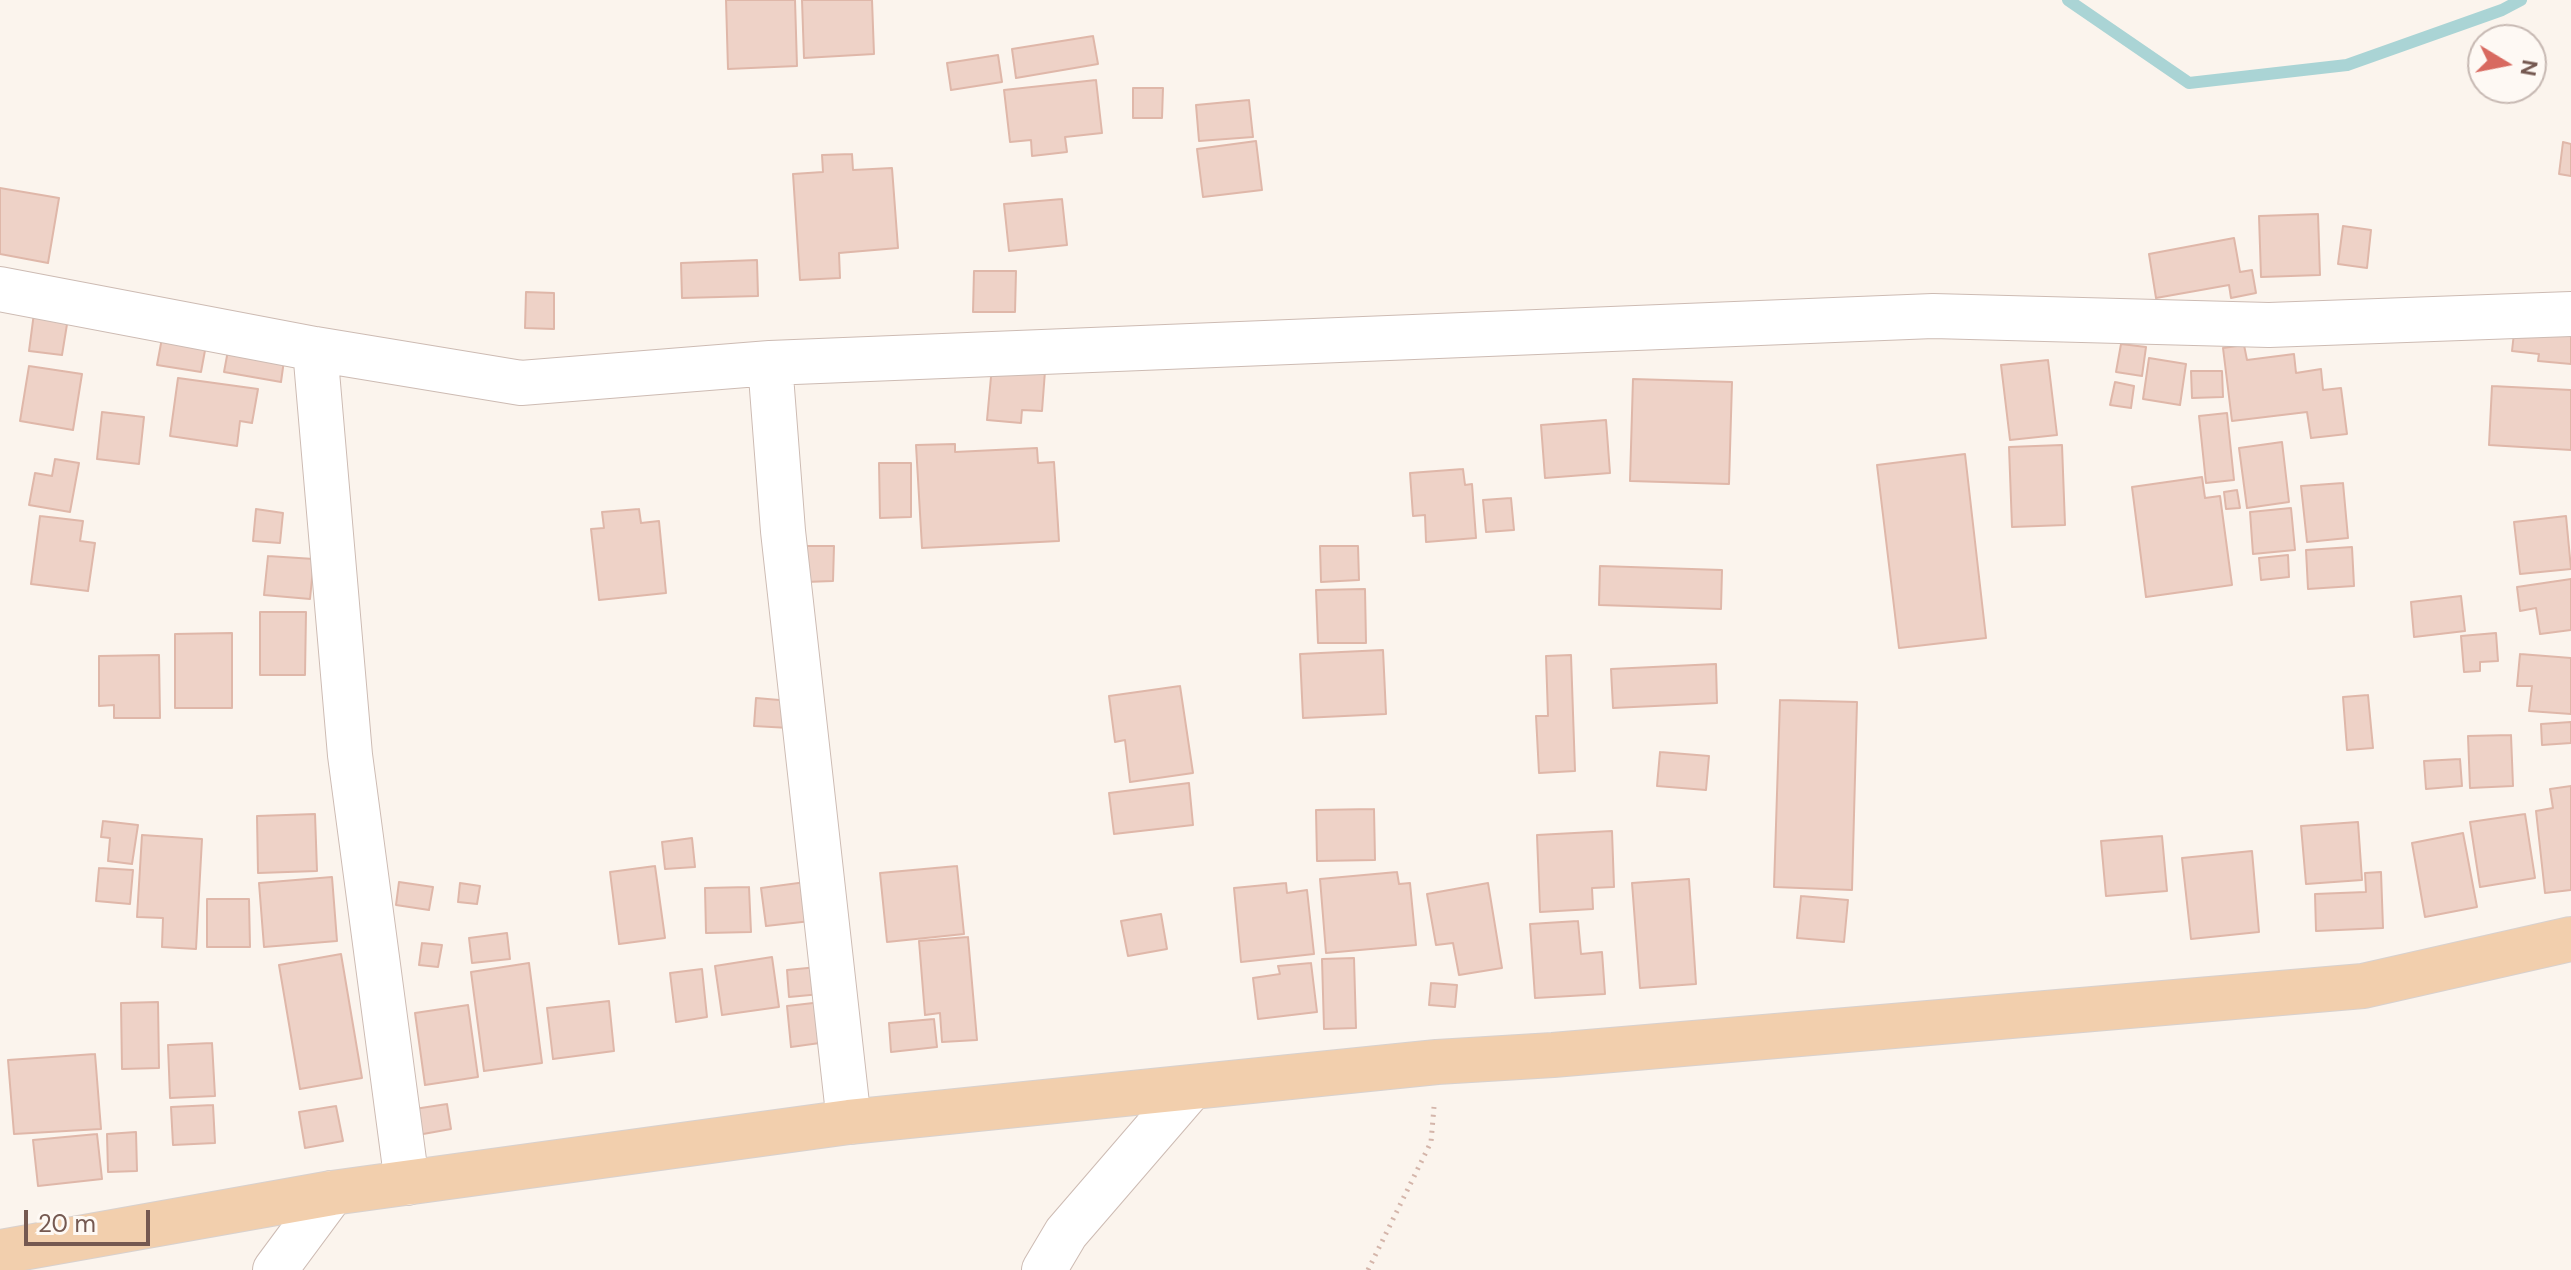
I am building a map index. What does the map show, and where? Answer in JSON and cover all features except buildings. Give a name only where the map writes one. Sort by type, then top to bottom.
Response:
[{"type":"main road","points":[[0,1252],[332,1193],[849,1122],[1437,1062],[1553,1055],[2363,986],[2571,939]]},
{"type":"street","points":[[0,289],[315,349],[521,383],[770,363],[1933,316],[2269,325],[2571,314]]},
{"type":"street","points":[[315,349],[350,755],[407,1183]]},
{"type":"street","points":[[770,363],[783,531],[849,1122]]},
{"type":"street","points":[[1044,1270],[1066,1233],[1191,1088]]},
{"type":"street","points":[[275,1270],[332,1193]]},
{"type":"path","points":[[1368,1270],[1431,1142],[1437,1062]]},
{"type":"waterway","points":[[2068,0],[2189,83],[2347,65],[2502,10],[2521,0]]}]
